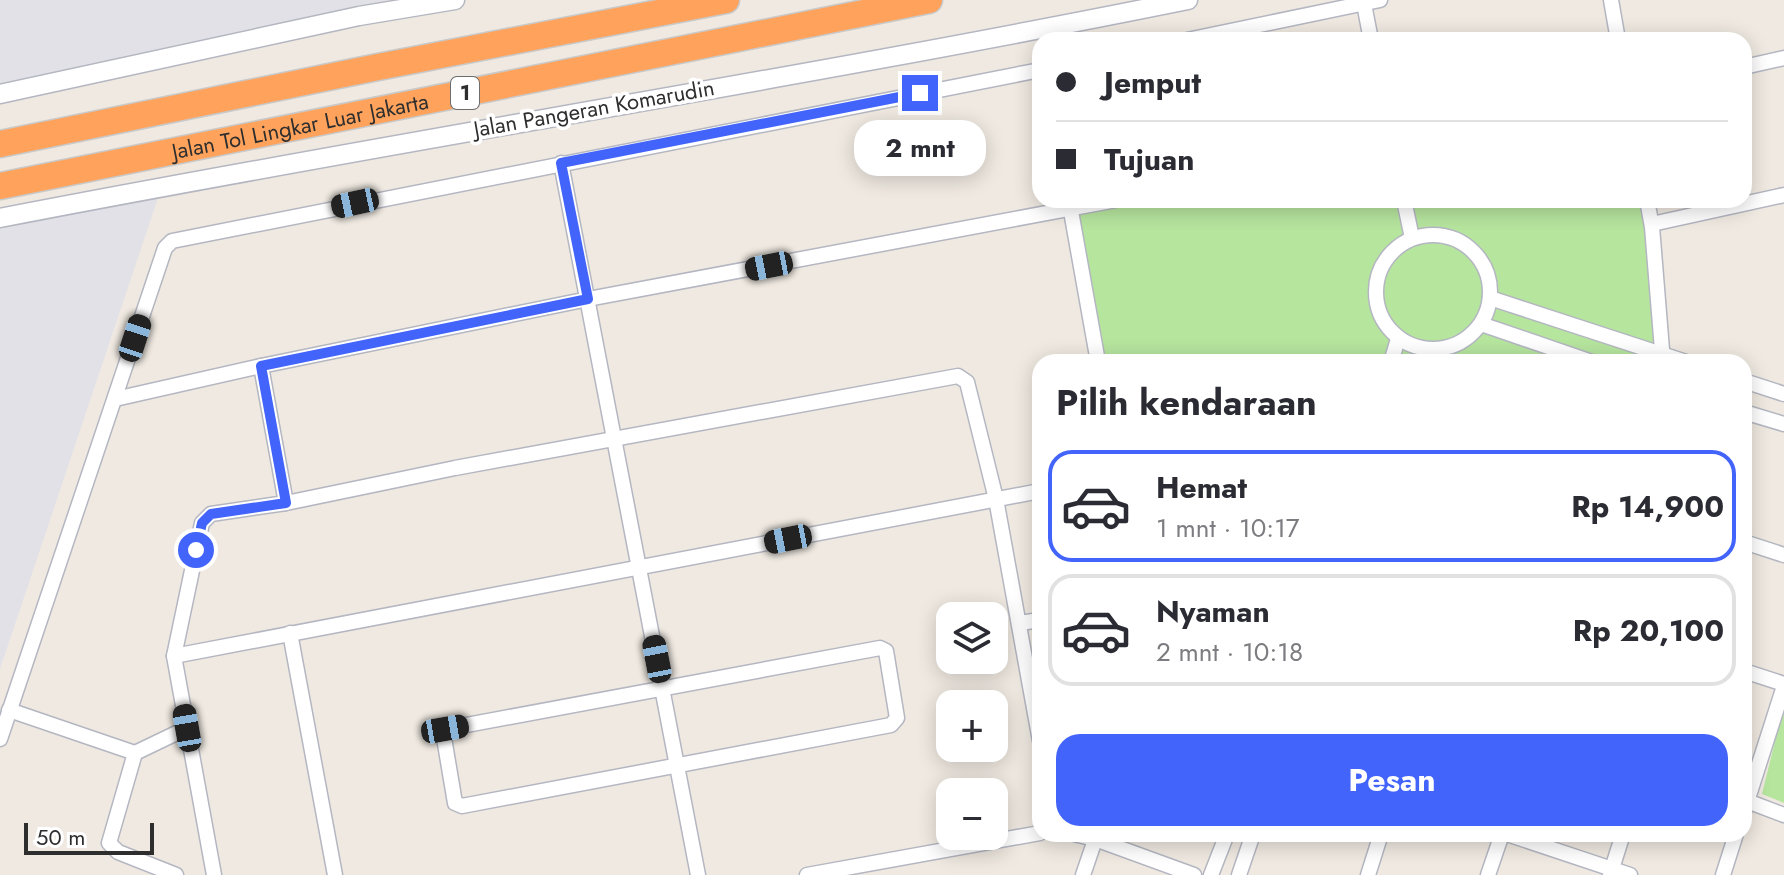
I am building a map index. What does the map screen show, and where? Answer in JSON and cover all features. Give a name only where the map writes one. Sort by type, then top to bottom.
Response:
[{"type":"highway","name":"Jalan Tol Lingkar Luar Jakarta","points":[[0,144],[726,0]]},
{"type":"highway","name":"Jalan Tol Lingkar Luar Jakarta","points":[[0,186],[929,0]]},
{"type":"street","points":[[0,94],[345,19],[455,0]]},
{"type":"street","name":"Jalan Pangeran Komarudin","points":[[0,218],[1188,0]]},
{"type":"street","points":[[1226,32],[1380,0]]},
{"type":"street","points":[[1611,0],[1617,32]]},
{"type":"street","points":[[1364,4],[1369,32]]},
{"type":"street","points":[[1752,65],[1784,58]]},
{"type":"street","points":[[0,739],[165,248],[172,241],[1032,72]]},
{"type":"street","points":[[561,163],[698,875]]},
{"type":"street","points":[[1752,202],[1784,195]]},
{"type":"street","points":[[115,399],[588,299],[1055,208]]},
{"type":"street","points":[[1071,208],[1097,354]]},
{"type":"street","points":[[1406,208],[1412,238]]},
{"type":"street","points":[[1649,208],[1664,354]]},
{"type":"street","points":[[1652,224],[1725,208]]},
{"type":"street","points":[[1417,354],[1383,321],[1375,288],[1387,258],[1402,243],[1412,238],[1438,234],[1462,242],[1481,260],[1490,285],[1490,298],[1481,324],[1467,338],[1454,346],[1422,354]]},
{"type":"street","points":[[1490,298],[1652,354]]},
{"type":"street","points":[[1481,324],[1569,354]]},
{"type":"street","points":[[1393,354],[1398,339]]},
{"type":"street","points":[[261,366],[286,503]]},
{"type":"street","points":[[214,875],[174,656],[202,523],[211,514],[286,503],[614,438],[958,376],[967,382],[996,499],[1032,694]]},
{"type":"street","points":[[1752,384],[1784,394]]},
{"type":"street","points":[[1752,414],[1784,424]]},
{"type":"street","points":[[174,656],[1032,492]]},
{"type":"street","points":[[1752,545],[1784,555]]},
{"type":"street","points":[[1020,623],[1032,621]]},
{"type":"street","points":[[290,633],[335,875]]},
{"type":"street","points":[[880,648],[886,651],[897,718],[895,723],[677,765],[462,806],[455,803],[445,729],[663,689],[880,648]]},
{"type":"street","points":[[1752,674],[1784,685],[1752,787]]},
{"type":"street","points":[[9,710],[135,753],[187,728]]},
{"type":"street","points":[[135,753],[109,843],[118,852],[176,875]]},
{"type":"street","points":[[1752,807],[1784,815]]},
{"type":"street","points":[[807,875],[1032,834]]},
{"type":"street","points":[[1083,875],[1094,842]]},
{"type":"street","points":[[1111,842],[1194,875]]},
{"type":"street","points":[[1211,875],[1224,842]]},
{"type":"street","points":[[1239,875],[1250,842]]},
{"type":"street","points":[[1368,875],[1378,842]]},
{"type":"street","points":[[1488,875],[1501,842]]},
{"type":"street","points":[[1527,842],[1611,872],[1630,875]]},
{"type":"street","points":[[1611,872],[1620,842]]},
{"type":"street","points":[[1723,875],[1733,842]]},
{"type":"shaded area","points":[[0,0],[388,0],[0,96]]},
{"type":"shaded area","points":[[163,183],[0,669],[0,211]]},
{"type":"green space","points":[[1644,208],[1662,354],[1097,354],[1071,210]]},
{"type":"green space","points":[[1784,705],[1784,803],[1762,794]]},
{"type":"route","points":[[196,550],[202,523],[211,514],[286,503],[261,366],[588,299],[561,163],[920,93]]}]
